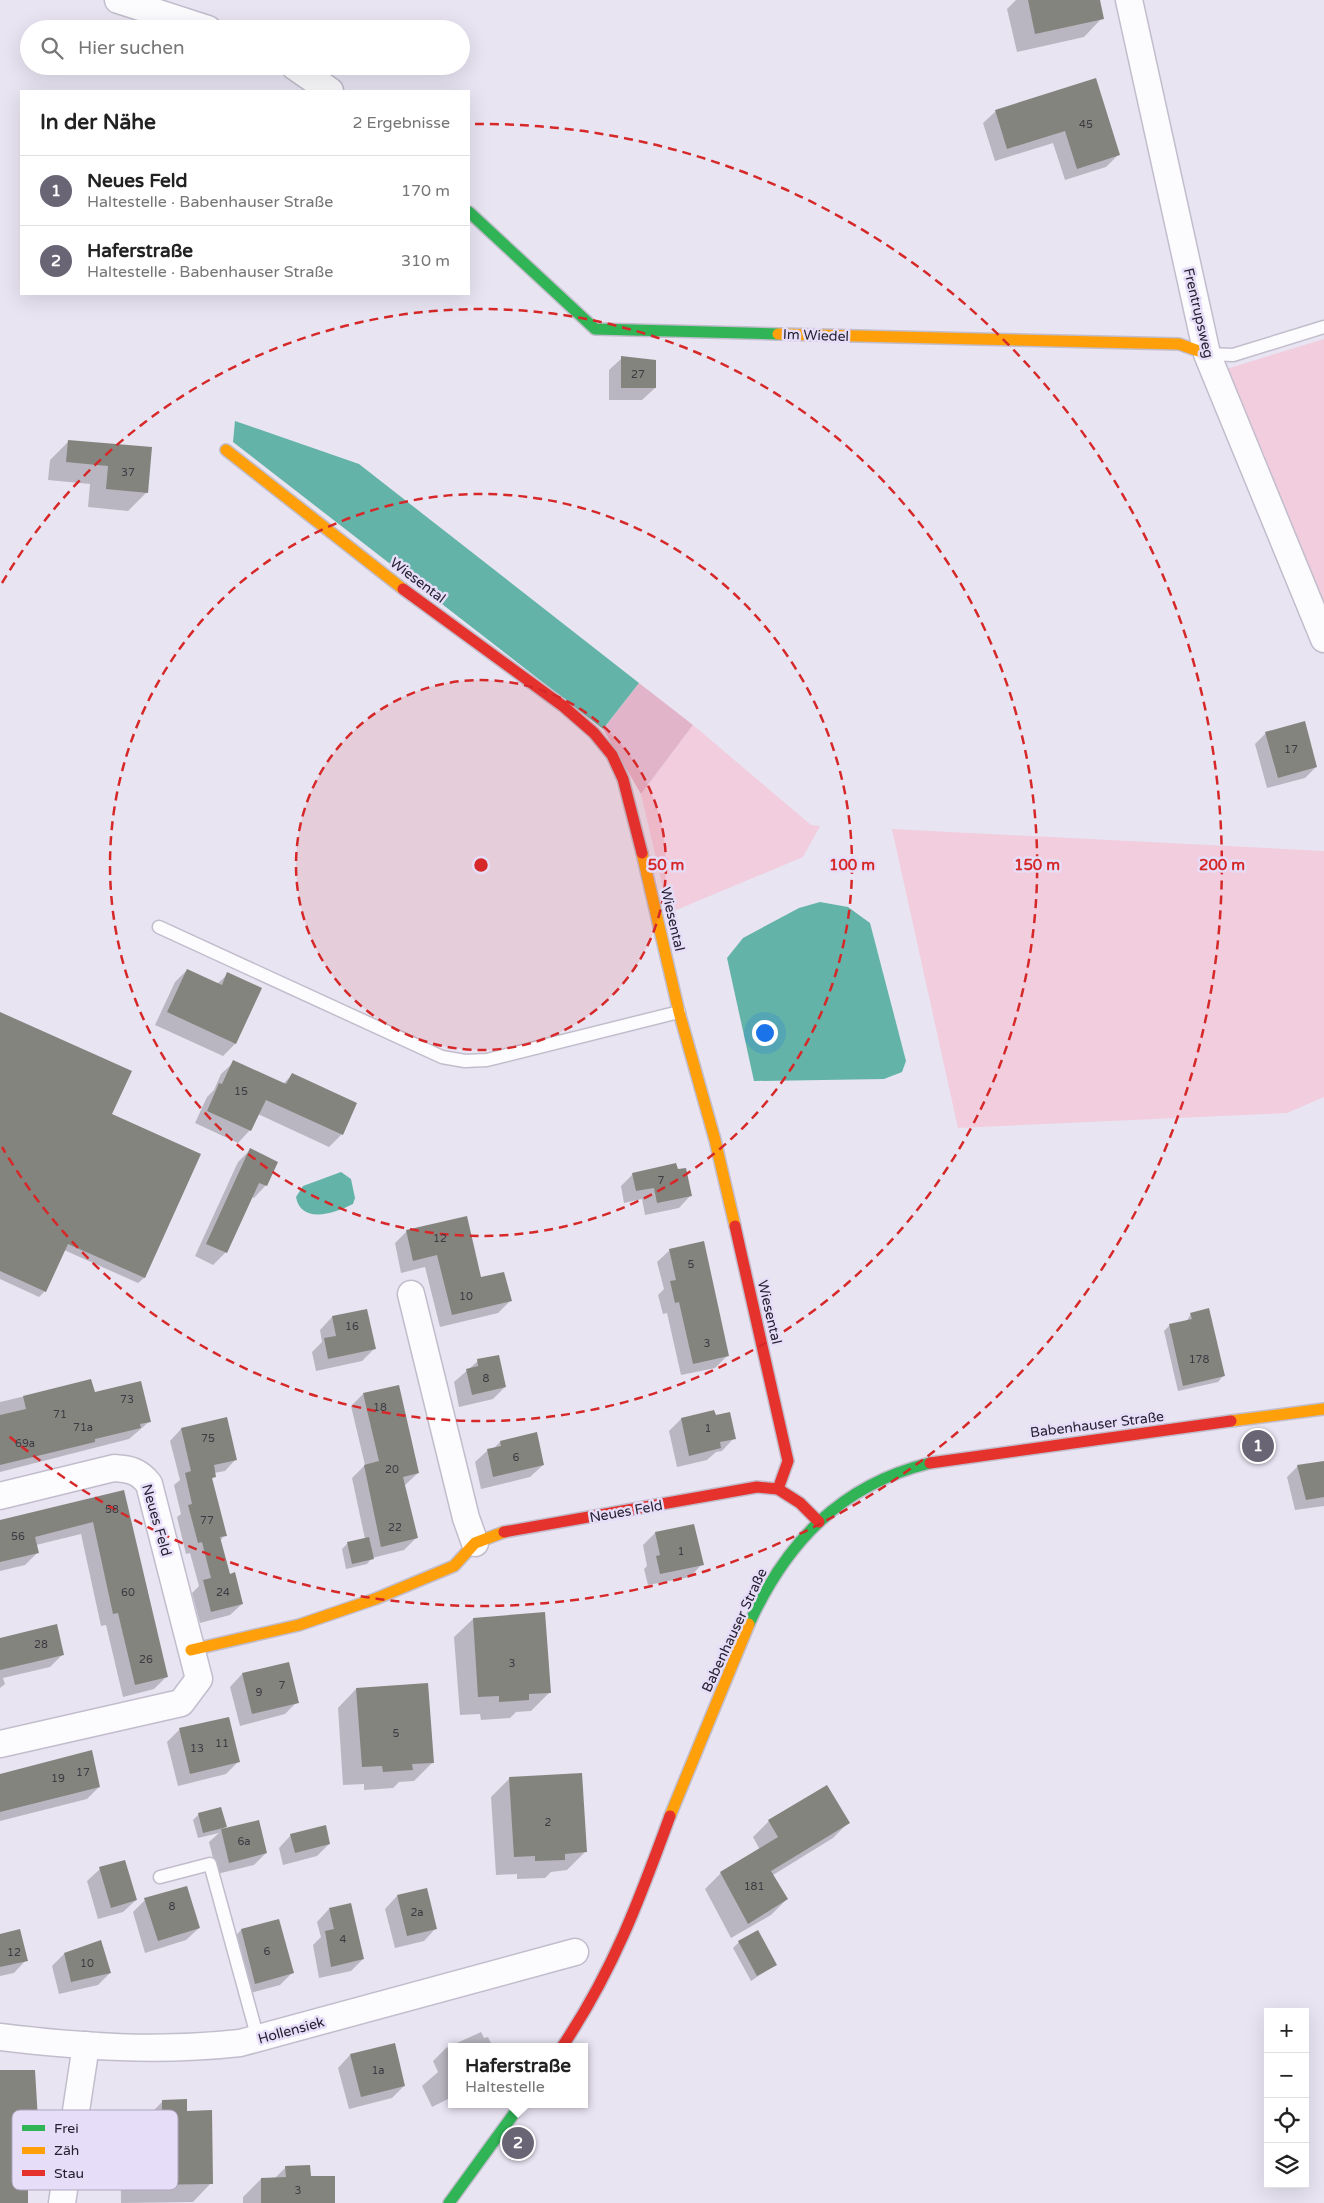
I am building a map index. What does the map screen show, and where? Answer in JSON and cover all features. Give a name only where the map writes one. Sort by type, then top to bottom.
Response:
[{"type":"street","points":[[118,0],[180,20]]},
{"type":"street","name":"Frentrupsweg","points":[[1129,0],[1207,354],[1324,639]]},
{"type":"street","points":[[307,75],[329,90]]},
{"type":"street","name":"Im Wiedel","points":[[470,213],[595,329],[1179,344],[1207,354]]},
{"type":"street","name":"Wiesental","points":[[226,450],[396,584],[563,706],[594,733],[612,756],[623,779],[633,813],[679,1012],[715,1140],[788,1460],[786,1471],[778,1488]]},
{"type":"street","points":[[411,1294],[466,1518],[475,1543]]},
{"type":"street","name":"Babenhauser Straße","points":[[565,2043],[584,2012],[631,1922],[667,1824],[723,1684],[760,1602],[786,1558],[838,1506],[882,1479],[921,1465],[969,1456],[1324,1409]]},
{"type":"street","name":"Neues Feld","points":[[0,1496],[114,1468],[129,1469],[141,1474],[148,1484],[199,1679],[180,1703],[0,1744]]},
{"type":"street","name":"Neues Feld","points":[[192,1650],[299,1625],[375,1599],[454,1566],[475,1543],[498,1534],[757,1487],[778,1488]]},
{"type":"street","points":[[778,1488],[800,1502],[820,1522]]},
{"type":"street","name":"Hollensiek","points":[[0,2037],[144,2049],[197,2048],[258,2039],[575,1952]]},
{"type":"street","points":[[76,2110],[86,2045]]},
{"type":"street","points":[[449,2203],[519,2108]]},
{"type":"street","points":[[62,2203],[64,2190]]},
{"type":"lane","points":[[1207,354],[1233,355],[1324,327]]},
{"type":"lane","points":[[159,927],[442,1057],[465,1061],[486,1060],[679,1012]]},
{"type":"lane","points":[[160,1877],[210,1864],[258,2039]]},
{"type":"shaded area","points":[[1324,339],[1324,617],[1223,370]]},
{"type":"shaded area","points":[[235,421],[359,464],[639,683],[603,729],[233,442]]},
{"type":"shaded area","points":[[639,683],[693,725],[641,794],[603,729]]},
{"type":"shaded area","points":[[693,725],[811,825],[820,826],[803,857],[669,913],[641,794]]},
{"type":"shaded area","points":[[892,829],[1324,851],[1324,1097],[1287,1113],[958,1128]]},
{"type":"shaded area","points":[[820,902],[848,907],[870,923],[906,1061],[902,1072],[884,1079],[754,1081],[727,958],[743,938],[799,908]]},
{"type":"shaded area","points":[[341,1172],[351,1179],[355,1198],[353,1204],[337,1211],[320,1214],[311,1214],[299,1206],[296,1197],[303,1186]]},
{"type":"building","points":[[1028,0],[1100,0],[1104,19],[1035,34]]},
{"type":"building","points":[[1096,78],[1120,155],[1077,169],[1065,131],[1007,149],[995,110]]},
{"type":"building","points":[[621,356],[656,360],[656,388],[621,388]]},
{"type":"building","points":[[68,440],[152,447],[148,493],[106,489],[108,466],[66,462]]},
{"type":"building","points":[[1305,721],[1317,767],[1278,778],[1265,732]]},
{"type":"building","points":[[187,969],[222,985],[227,972],[262,988],[236,1044],[167,1012]]},
{"type":"building","points":[[0,1012],[132,1071],[112,1114],[201,1154],[145,1278],[68,1244],[46,1292],[0,1271]]},
{"type":"building","points":[[233,1060],[286,1084],[292,1073],[357,1103],[343,1135],[266,1100],[251,1131],[207,1111],[219,1083],[222,1084]]},
{"type":"building","points":[[250,1148],[278,1162],[267,1186],[259,1183],[227,1253],[206,1244]]},
{"type":"building","points":[[676,1163],[678,1169],[686,1168],[692,1196],[657,1203],[654,1188],[636,1191],[632,1173]]},
{"type":"building","points":[[467,1216],[481,1277],[504,1272],[512,1301],[452,1315],[437,1255],[413,1261],[406,1230]]},
{"type":"building","points":[[704,1241],[729,1356],[693,1364],[679,1302],[675,1303],[670,1281],[676,1280],[669,1249]]},
{"type":"building","points":[[1209,1308],[1225,1376],[1183,1386],[1169,1324],[1192,1319],[1190,1313]]},
{"type":"building","points":[[367,1309],[376,1349],[328,1359],[324,1338],[336,1336],[332,1316]]},
{"type":"building","points":[[499,1355],[506,1387],[472,1395],[466,1369],[478,1366],[477,1359]]},
{"type":"building","points":[[91,1379],[95,1392],[141,1381],[151,1422],[140,1424],[141,1428],[95,1439],[95,1442],[0,1465],[0,1415],[26,1409],[23,1396]]},
{"type":"building","points":[[399,1385],[419,1473],[403,1477],[418,1538],[381,1547],[364,1465],[379,1461],[363,1393]]},
{"type":"building","points":[[714,1410],[716,1415],[730,1412],[736,1439],[720,1442],[721,1448],[689,1456],[681,1418]]},
{"type":"building","points":[[227,1417],[237,1460],[214,1465],[216,1477],[212,1478],[227,1536],[220,1537],[230,1574],[235,1572],[243,1604],[211,1612],[203,1580],[211,1578],[202,1542],[198,1543],[188,1505],[192,1504],[185,1473],[191,1471],[181,1428]]},
{"type":"building","points":[[537,1432],[544,1465],[493,1477],[487,1449],[501,1446],[500,1441]]},
{"type":"building","points":[[1324,1461],[1324,1497],[1306,1500],[1297,1465]]},
{"type":"building","points":[[124,1490],[168,1677],[135,1685],[118,1613],[113,1614],[93,1522],[35,1537],[39,1553],[0,1562],[0,1520]]},
{"type":"building","points":[[694,1524],[704,1565],[660,1574],[656,1556],[660,1555],[655,1532]]},
{"type":"building","points":[[369,1537],[374,1559],[352,1564],[347,1542]]},
{"type":"building","points":[[545,1612],[551,1693],[529,1694],[529,1700],[499,1702],[499,1696],[478,1697],[473,1618]]},
{"type":"building","points":[[57,1624],[64,1655],[0,1670],[0,1638]]},
{"type":"building","points":[[289,1662],[299,1703],[252,1714],[242,1673]]},
{"type":"building","points":[[428,1683],[434,1763],[412,1764],[413,1770],[383,1772],[382,1766],[362,1767],[356,1688]]},
{"type":"building","points":[[229,1717],[240,1762],[190,1774],[179,1728]]},
{"type":"building","points":[[92,1750],[100,1787],[0,1812],[0,1774]]},
{"type":"building","points":[[582,1773],[587,1852],[565,1854],[565,1860],[535,1861],[535,1856],[514,1857],[509,1777]]},
{"type":"building","points":[[827,1785],[850,1823],[771,1871],[788,1899],[748,1924],[720,1872],[778,1837],[768,1820]]},
{"type":"building","points":[[221,1807],[227,1827],[203,1833],[198,1813]]},
{"type":"building","points":[[259,1820],[267,1853],[229,1863],[221,1829]]},
{"type":"building","points":[[326,1825],[330,1844],[295,1853],[290,1834]]},
{"type":"building","points":[[125,1860],[137,1900],[111,1908],[99,1867]]},
{"type":"building","points":[[187,1886],[200,1928],[158,1941],[144,1898]]},
{"type":"building","points":[[427,1888],[437,1929],[407,1936],[397,1895]]},
{"type":"building","points":[[351,1903],[364,1959],[331,1967],[325,1931],[334,1929],[329,1908]]},
{"type":"building","points":[[279,1919],[294,1973],[255,1984],[241,1929]]},
{"type":"building","points":[[20,1929],[28,1961],[0,1967],[0,1934]]},
{"type":"building","points":[[758,1930],[777,1965],[757,1976],[738,1941]]},
{"type":"building","points":[[101,1940],[111,1973],[71,1982],[64,1953]]},
{"type":"building","points":[[395,2043],[405,2086],[361,2097],[350,2054]]},
{"type":"building","points":[[0,2070],[35,2070],[37,2110],[12,2110],[12,2190],[28,2190],[28,2203],[0,2203]]},
{"type":"building","points":[[187,2099],[187,2111],[212,2110],[213,2184],[178,2184],[178,2110],[162,2110],[162,2100]]},
{"type":"building","points":[[310,2165],[311,2176],[335,2176],[335,2203],[261,2203],[261,2178],[286,2177],[285,2166]]},
{"type":"traffic: fast","points":[[470,213],[595,329],[778,334]]},
{"type":"traffic: fast","points":[[749,1624],[780,1568],[799,1543],[820,1521],[843,1502],[869,1486],[898,1473],[930,1463]]},
{"type":"traffic: fast","points":[[449,2203],[518,2108]]},
{"type":"traffic: slow","points":[[778,334],[1179,344],[1207,354]]},
{"type":"traffic: slow","points":[[226,450],[403,589]]},
{"type":"traffic: slow","points":[[642,853],[679,1012],[715,1140],[735,1226]]},
{"type":"traffic: slow","points":[[1231,1421],[1324,1409]]},
{"type":"traffic: slow","points":[[191,1650],[299,1625],[375,1599],[454,1566],[475,1543],[504,1532]]},
{"type":"traffic: slow","points":[[670,1816],[749,1624]]},
{"type":"traffic: jam","points":[[403,589],[563,706],[594,733],[612,755],[623,779],[642,853]]},
{"type":"traffic: jam","points":[[735,1226],[788,1461],[778,1489]]},
{"type":"traffic: jam","points":[[930,1463],[1231,1421]]},
{"type":"traffic: jam","points":[[504,1532],[757,1487],[778,1489],[800,1503],[819,1522]]},
{"type":"traffic: jam","points":[[565,2043],[596,1991],[624,1935],[670,1816]]},
{"type":"place","name":"Neues Feld","points":[[1258,1446]]},
{"type":"place","name":"Haferstraße","points":[[518,2143]]}]
